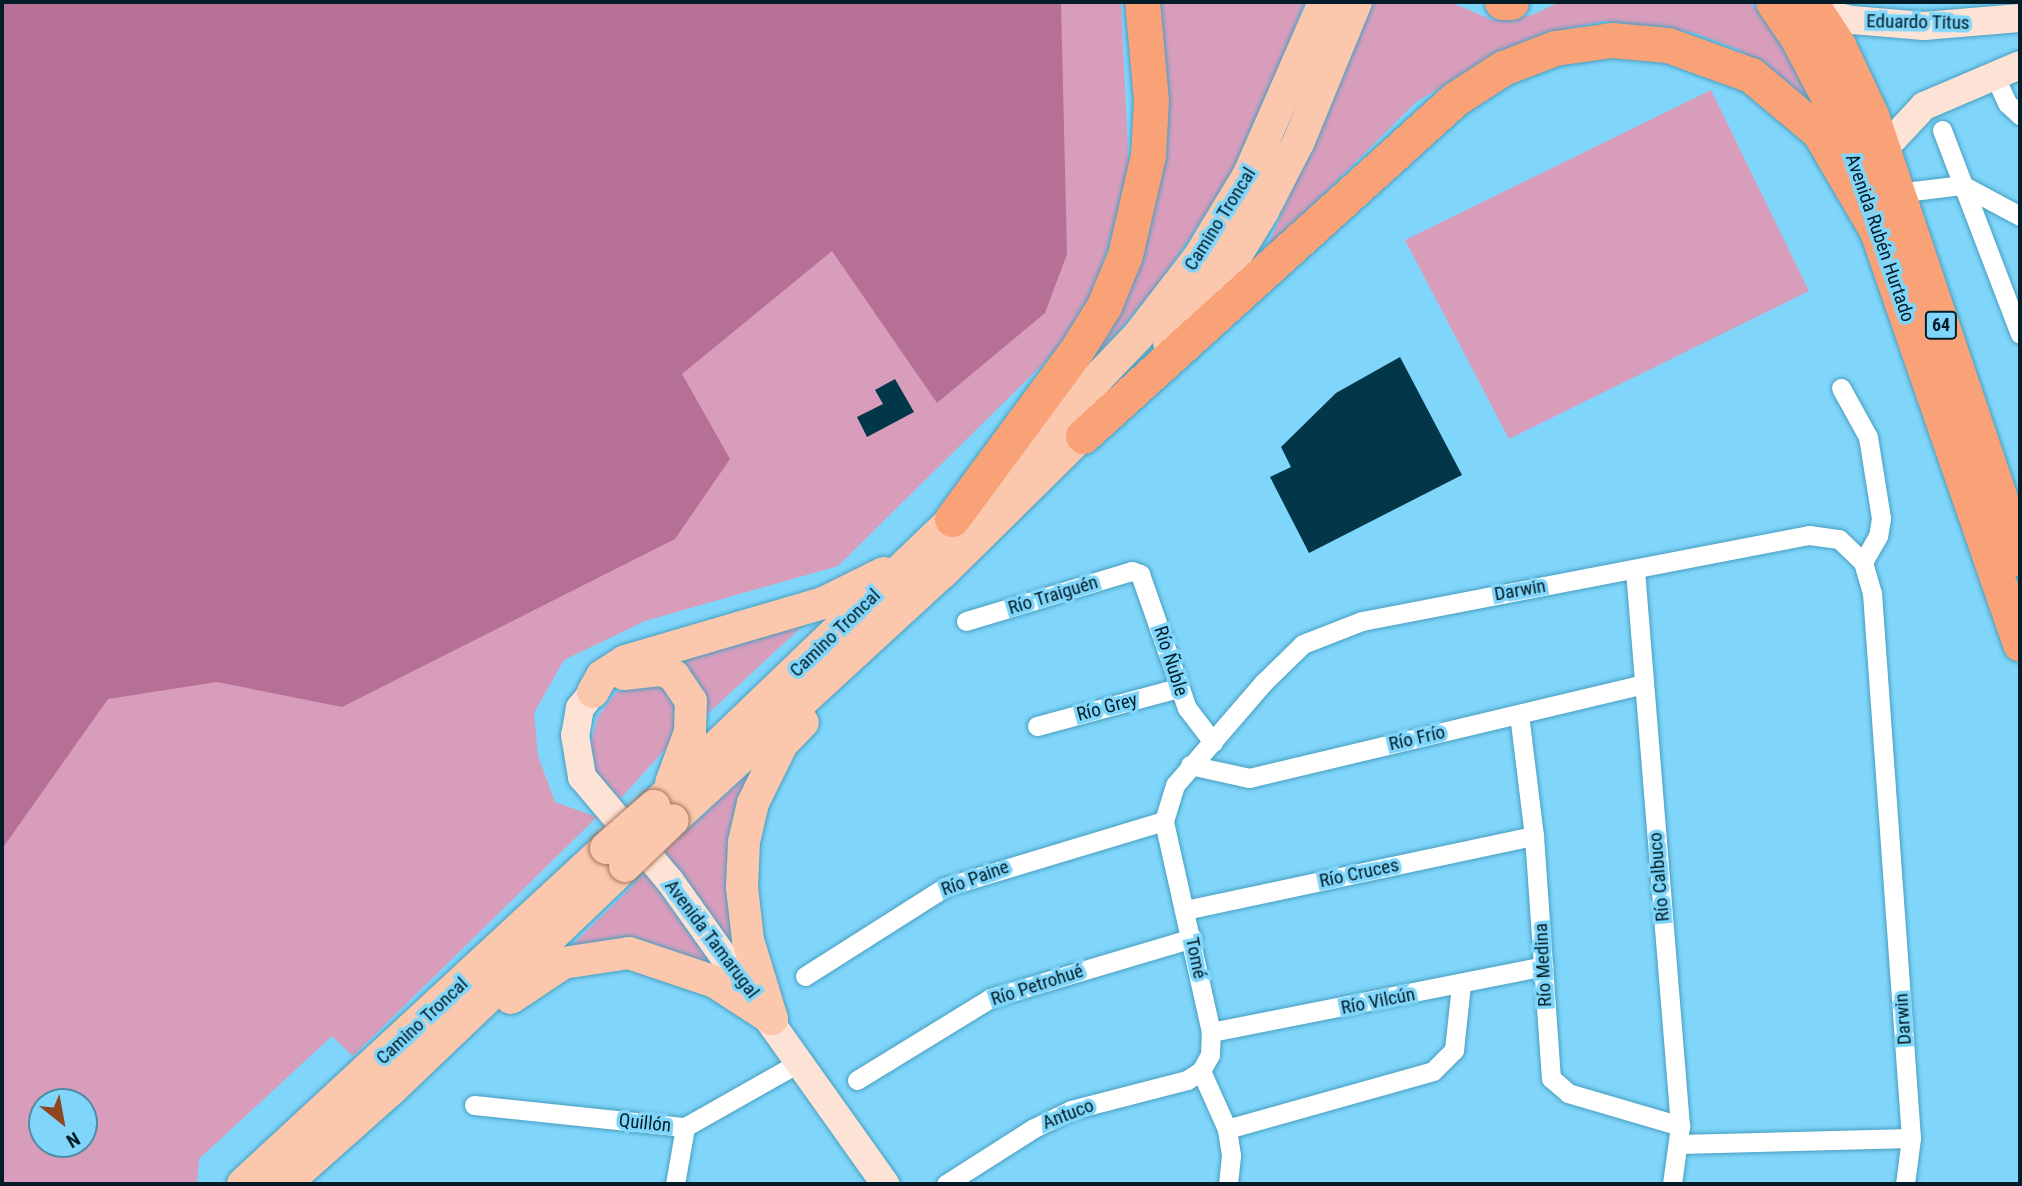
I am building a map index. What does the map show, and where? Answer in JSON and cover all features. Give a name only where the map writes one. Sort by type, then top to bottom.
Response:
[{"type":"highway","points":[[952,519],[1076,351],[1104,306],[1125,255],[1148,155],[1151,100],[1142,2]]},
{"type":"highway","points":[[1502,2],[1511,2]]},
{"type":"highway","name":"Avenida Rubén Hurtado","points":[[1773,2],[1797,37],[1835,110],[2020,644]]},
{"type":"highway","name":"Avenida Rubén Hurtado","points":[[1813,5],[1856,80],[2020,559]]},
{"type":"highway","points":[[1083,436],[1455,99],[1503,68],[1555,48],[1611,40],[1668,45],[1697,52],[1751,75],[1819,132],[1876,229]]},
{"type":"main road","name":"Camino Troncal","points":[[285,1184],[393,1088],[663,808],[952,519],[1104,373],[1199,257],[1271,130],[1324,2]]},
{"type":"main road","name":"Camino Troncal","points":[[663,808],[918,596],[1083,436],[1184,327],[1229,267],[1299,141],[1356,2]]},
{"type":"main road","points":[[593,692],[603,676],[625,661],[823,603],[910,561]]},
{"type":"main road","points":[[772,1020],[748,940],[742,887],[744,842],[753,803],[782,744],[918,596]]},
{"type":"main road","points":[[593,692],[618,676],[650,669],[674,676],[684,687],[692,709],[690,732],[683,758],[663,808]]},
{"type":"main road","name":"Camino Troncal","points":[[243,1184],[615,857]]},
{"type":"main road","points":[[393,1088],[540,976],[583,957],[629,953],[653,958],[715,982],[772,1020]]},
{"type":"street","name":"Eduardo Titus","points":[[1813,5],[1852,20],[1924,26],[2020,18]]},
{"type":"street","points":[[1882,151],[1924,106],[2007,69],[2007,103],[2020,115]]},
{"type":"street","points":[[1942,130],[2020,334]]},
{"type":"street","points":[[1896,193],[1962,184],[2020,216]]},
{"type":"street","points":[[1841,388],[1868,437],[1881,518],[1878,536],[1863,562]]},
{"type":"street","name":"Darwin","points":[[1213,742],[1264,682],[1303,644],[1325,632],[1434,606],[1809,535],[1839,539],[1863,562],[1876,621],[1911,1138],[1905,1184]]},
{"type":"street","name":"Río Calbuco","points":[[1635,570],[1680,1135],[1672,1184]]},
{"type":"street","name":"Río Traiguén","points":[[966,621],[1132,571],[1140,574]]},
{"type":"street","name":"Río Ñuble","points":[[1140,574],[1178,688],[1198,728],[1213,742]]},
{"type":"street","name":"Río Frío","points":[[1190,765],[1249,778],[1643,684]]},
{"type":"street","name":"Río Grey","points":[[1037,726],[1178,688]]},
{"type":"street","name":"Avenida Tamarugal","points":[[593,692],[580,708],[575,735],[582,777],[670,881],[772,1020],[885,1184]]},
{"type":"street","name":"Río Medina","points":[[1519,714],[1534,836],[1551,1078],[1568,1093],[1680,1135],[1911,1138]]},
{"type":"street","points":[[1164,821],[1175,785],[1213,742]]},
{"type":"street","name":"Tomé","points":[[1164,821],[1212,1032],[1210,1055],[1202,1071]]},
{"type":"street","name":"Río Paine","points":[[805,976],[945,887],[1164,821]]},
{"type":"street","name":"Río Cruces","points":[[1185,910],[1534,836]]},
{"type":"street","name":"Río Petrohué","points":[[858,1080],[991,998],[1192,938]]},
{"type":"street","name":"Río Vilcún","points":[[1212,1032],[1461,985],[1544,966]]},
{"type":"street","points":[[1227,1129],[1433,1071],[1454,1050],[1461,985]]},
{"type":"street","name":"Quillón","points":[[474,1105],[685,1127],[800,1062]]},
{"type":"street","points":[[1202,1071],[1227,1129],[1231,1155],[1228,1184]]},
{"type":"street","name":"Antuco","points":[[946,1184],[1034,1128],[1071,1110],[1187,1080],[1202,1071]]},
{"type":"street","points":[[676,1184],[685,1127]]},
{"type":"shaded area","points":[[2,2],[1121,2],[1129,171],[1097,284],[1060,347],[838,566],[645,621],[564,660],[534,713],[538,756],[555,802],[597,817],[353,1056],[332,1036],[199,1159],[197,1184],[2,1184]]},
{"type":"shaded area","points":[[2,2],[1061,2],[1067,254],[1045,313],[937,403],[832,251],[682,374],[730,459],[675,539],[342,707],[217,682],[108,699],[2,849]]},
{"type":"shaded area","points":[[1156,2],[1304,2],[1270,101],[1237,168],[1160,281],[1064,395],[1116,310]]},
{"type":"shaded area","points":[[1374,2],[1450,2],[1495,21],[1532,15],[1560,2],[1749,2],[1767,21],[1828,128],[1796,94],[1738,49],[1692,32],[1605,21],[1546,33],[1483,62],[1416,102],[1265,252]]},
{"type":"shaded area","points":[[1711,90],[1809,291],[1509,439],[1405,240]]},
{"type":"shaded area","points":[[808,621],[703,718],[665,662]]},
{"type":"shaded area","points":[[649,679],[668,687],[680,733],[620,799],[596,772],[591,744],[598,717],[616,693]]},
{"type":"shaded area","points":[[772,750],[741,956],[663,853]]},
{"type":"shaded area","points":[[646,873],[721,978],[565,952]]},
{"type":"building","points":[[1400,357],[1462,475],[1309,553],[1270,477],[1291,467],[1281,447],[1336,393]]},
{"type":"building","points":[[895,379],[914,412],[867,437],[857,417],[883,404],[875,390]]}]
